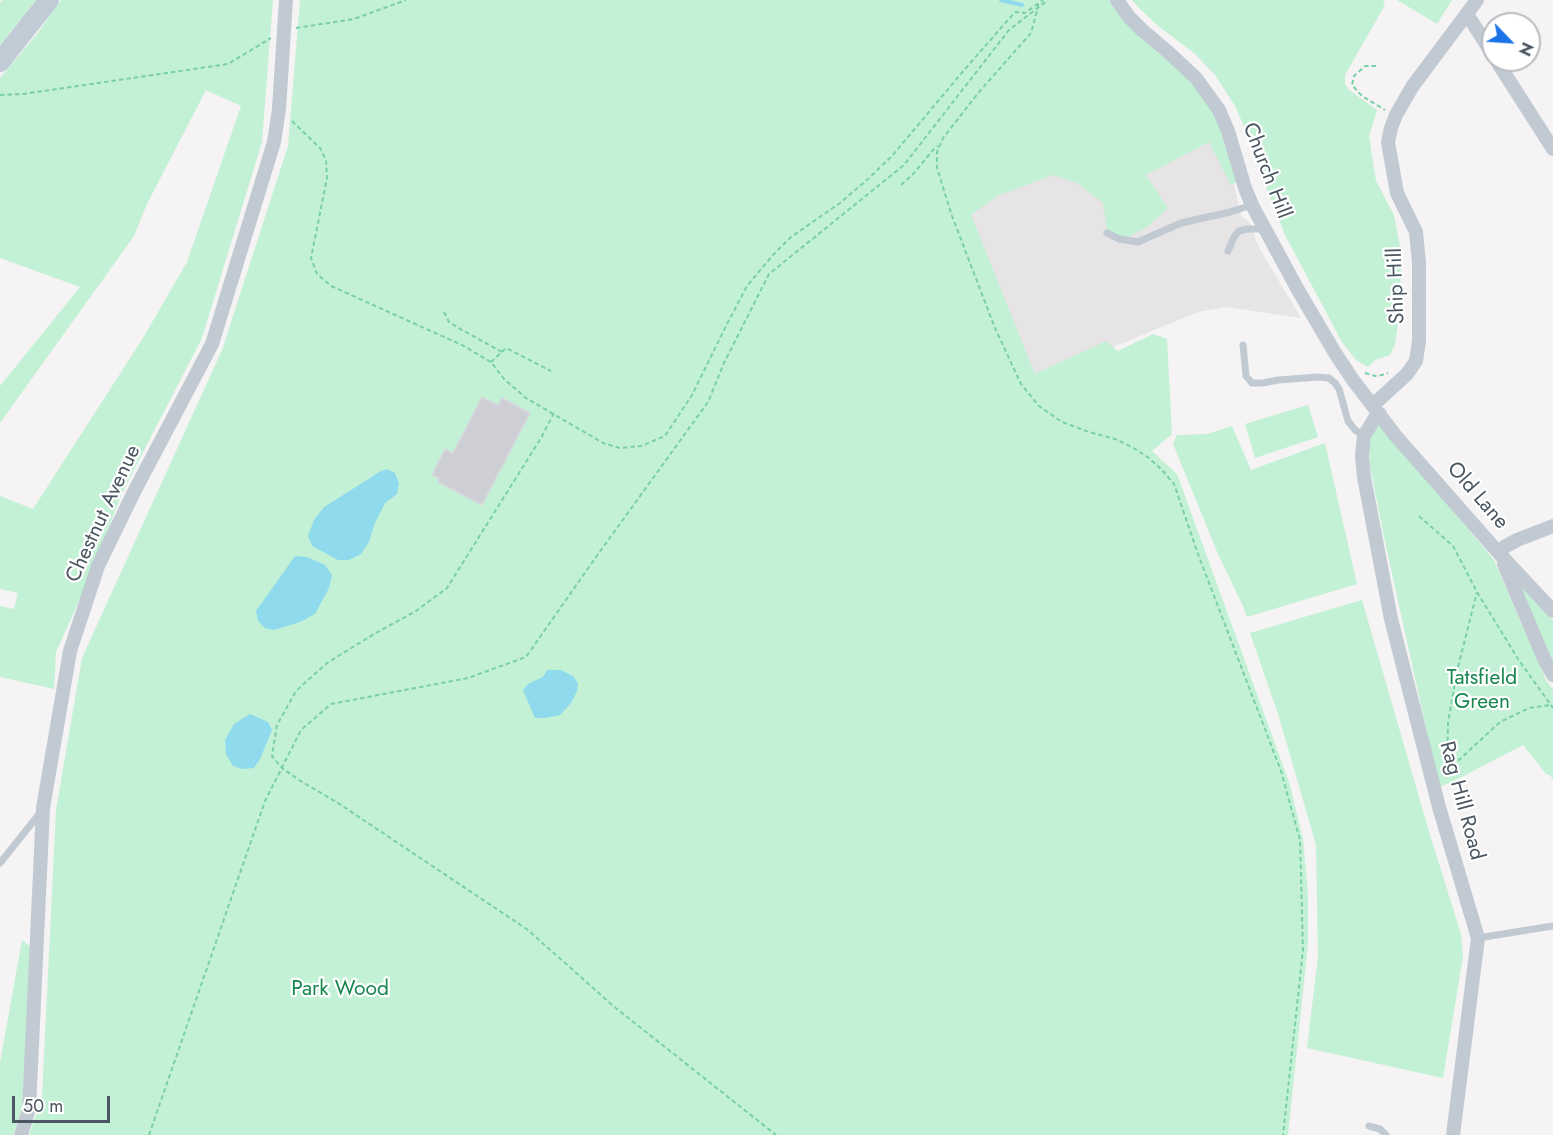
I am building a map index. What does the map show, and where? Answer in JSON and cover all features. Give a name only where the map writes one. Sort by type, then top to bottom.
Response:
[{"type":"main road","points":[[0,62],[49,0]]},
{"type":"street","name":"Chestnut Avenue","points":[[21,1135],[30,1109],[43,808],[70,651],[98,566],[212,344],[274,142],[279,109],[286,0]]},
{"type":"street","name":"Church Hill","points":[[1117,0],[1142,30],[1196,78],[1219,110],[1252,205],[1335,353],[1376,410]]},
{"type":"street","name":"Ship Hill","points":[[1376,410],[1416,361],[1419,341],[1419,263],[1416,232],[1396,193],[1388,142],[1396,115],[1412,87],[1477,0]]},
{"type":"street","points":[[1467,14],[1481,36]]},
{"type":"street","points":[[1504,72],[1553,149]]},
{"type":"street","points":[[1364,436],[1375,418],[1376,410]]},
{"type":"street","name":"Old Lane","points":[[1376,410],[1395,435],[1498,552],[1553,611]]},
{"type":"street","name":"Rag Hill Road","points":[[1364,436],[1362,456],[1364,477],[1391,619],[1439,807],[1478,938],[1453,1135]]},
{"type":"street","points":[[1553,526],[1517,540],[1498,552],[1553,675]]},
{"type":"lane","points":[[1107,233],[1119,239],[1138,242],[1181,223],[1252,205]]},
{"type":"lane","points":[[1228,251],[1239,231],[1265,229]]},
{"type":"lane","points":[[1243,345],[1246,376],[1252,383],[1329,378],[1339,389],[1348,421],[1364,436]]},
{"type":"lane","points":[[0,863],[43,808]]},
{"type":"lane","points":[[1478,938],[1553,926]]},
{"type":"lane","points":[[1369,1126],[1380,1129],[1386,1135]]},
{"type":"path","points":[[0,96],[228,64],[284,30],[354,19],[406,0]]},
{"type":"path","points":[[149,1135],[265,801],[301,730],[331,704],[468,678],[526,657],[708,402],[724,363],[769,274],[904,165],[1009,30],[1043,0]]},
{"type":"path","points":[[279,109],[320,148],[326,160],[327,178],[311,258],[317,274],[331,286],[462,345],[490,363],[526,398],[603,443],[620,448],[641,446],[665,436],[692,395],[747,286],[771,256],[791,237],[840,203],[892,156],[1015,12],[1025,14],[1048,0]]},
{"type":"path","points":[[1038,6],[1031,33],[943,138],[937,152],[937,168],[952,216],[995,328],[1021,384],[1039,406],[1062,422],[1115,439],[1132,447],[1149,458],[1174,484],[1198,554],[1281,771],[1300,840],[1303,950],[1283,1135]]},
{"type":"path","points":[[1376,66],[1365,66],[1354,76],[1352,85],[1362,96],[1396,115]]},
{"type":"path","points":[[901,185],[940,145]]},
{"type":"path","points":[[444,312],[450,322],[502,352]]},
{"type":"path","points":[[490,363],[506,348],[551,371]]},
{"type":"path","points":[[554,413],[447,588],[416,611],[327,663],[296,692],[277,725],[272,756],[282,768],[299,780],[338,803],[528,930],[612,1005],[776,1135]]},
{"type":"path","points":[[1419,516],[1453,546],[1477,592],[1518,659],[1552,707]]},
{"type":"path","points":[[1477,592],[1457,671],[1448,723],[1447,771],[1500,722],[1529,708],[1552,707]]},
{"type":"shaded area","points":[[1212,138],[1234,184],[1241,216],[1250,223],[1258,246],[1301,318],[1226,307],[1198,312],[1033,380],[967,212],[1006,186],[1052,173],[1142,175]]},
{"type":"green space","points":[[3,0],[36,0],[0,45],[0,2]]},
{"type":"green space","points":[[61,0],[273,0],[262,142],[202,338],[123,491],[83,592],[56,652],[54,689],[0,677],[0,606],[14,609],[18,593],[0,589],[0,496],[33,509],[143,338],[187,262],[241,106],[206,90],[147,204],[134,236],[0,423],[0,386],[80,287],[0,258],[0,78],[37,34]]},
{"type":"green space","name":"Park Wood","points":[[300,0],[1111,0],[1211,101],[1240,180],[1231,185],[1209,142],[1146,175],[1168,208],[1147,227],[1123,240],[1107,229],[1103,203],[1077,183],[1053,175],[997,196],[971,215],[1035,374],[1106,341],[1118,351],[1153,334],[1167,339],[1172,434],[1152,451],[1177,474],[1290,785],[1303,839],[1308,894],[1308,944],[1288,1135],[29,1135],[42,1097],[56,810],[82,658],[222,350],[288,146]]},
{"type":"green space","points":[[1132,0],[1384,0],[1385,5],[1345,75],[1345,84],[1349,90],[1377,110],[1369,136],[1376,181],[1394,215],[1402,257],[1398,323],[1395,345],[1390,355],[1375,360],[1368,367],[1356,360],[1342,342],[1285,235],[1235,106],[1215,75],[1195,54],[1157,25]]},
{"type":"green space","points":[[1397,0],[1452,0],[1437,24]]},
{"type":"green space","points":[[1308,405],[1318,437],[1255,458],[1245,424]]},
{"type":"green space","name":"Tatsfield Green","points":[[1380,423],[1494,560],[1546,680],[1553,690],[1553,780],[1523,745],[1439,787],[1370,466],[1369,440]]},
{"type":"green space","points":[[1232,426],[1251,470],[1325,443],[1357,584],[1247,617],[1218,554],[1173,444],[1177,435],[1207,434]]},
{"type":"green space","name":"Tatsfield Green","points":[[1514,576],[1553,620],[1553,663]]},
{"type":"green space","points":[[1362,600],[1461,934],[1463,956],[1443,1078],[1307,1048],[1318,957],[1316,845],[1279,717],[1250,633]]},
{"type":"green space","points":[[22,940],[32,948],[22,1108],[13,1135],[0,1135],[0,1063]]},
{"type":"water","points":[[387,469],[395,473],[399,484],[397,494],[385,503],[374,525],[369,542],[361,554],[349,560],[338,560],[312,546],[308,536],[314,520],[324,507]]},
{"type":"water","points":[[295,556],[307,557],[325,565],[332,575],[329,588],[315,614],[300,622],[274,630],[265,628],[258,621],[256,611]]},
{"type":"water","points":[[547,670],[561,670],[573,676],[578,683],[577,691],[571,703],[560,715],[535,718],[523,690],[528,684],[543,677]]},
{"type":"water","points":[[250,714],[268,722],[272,730],[254,768],[243,769],[233,766],[226,754],[225,740],[234,724]]},
{"type":"building","points":[[482,397],[498,405],[502,398],[530,413],[482,505],[438,482],[439,478],[432,475],[445,449],[453,453]]},
{"type":"waterway","points":[[1001,0],[1022,5]]}]
